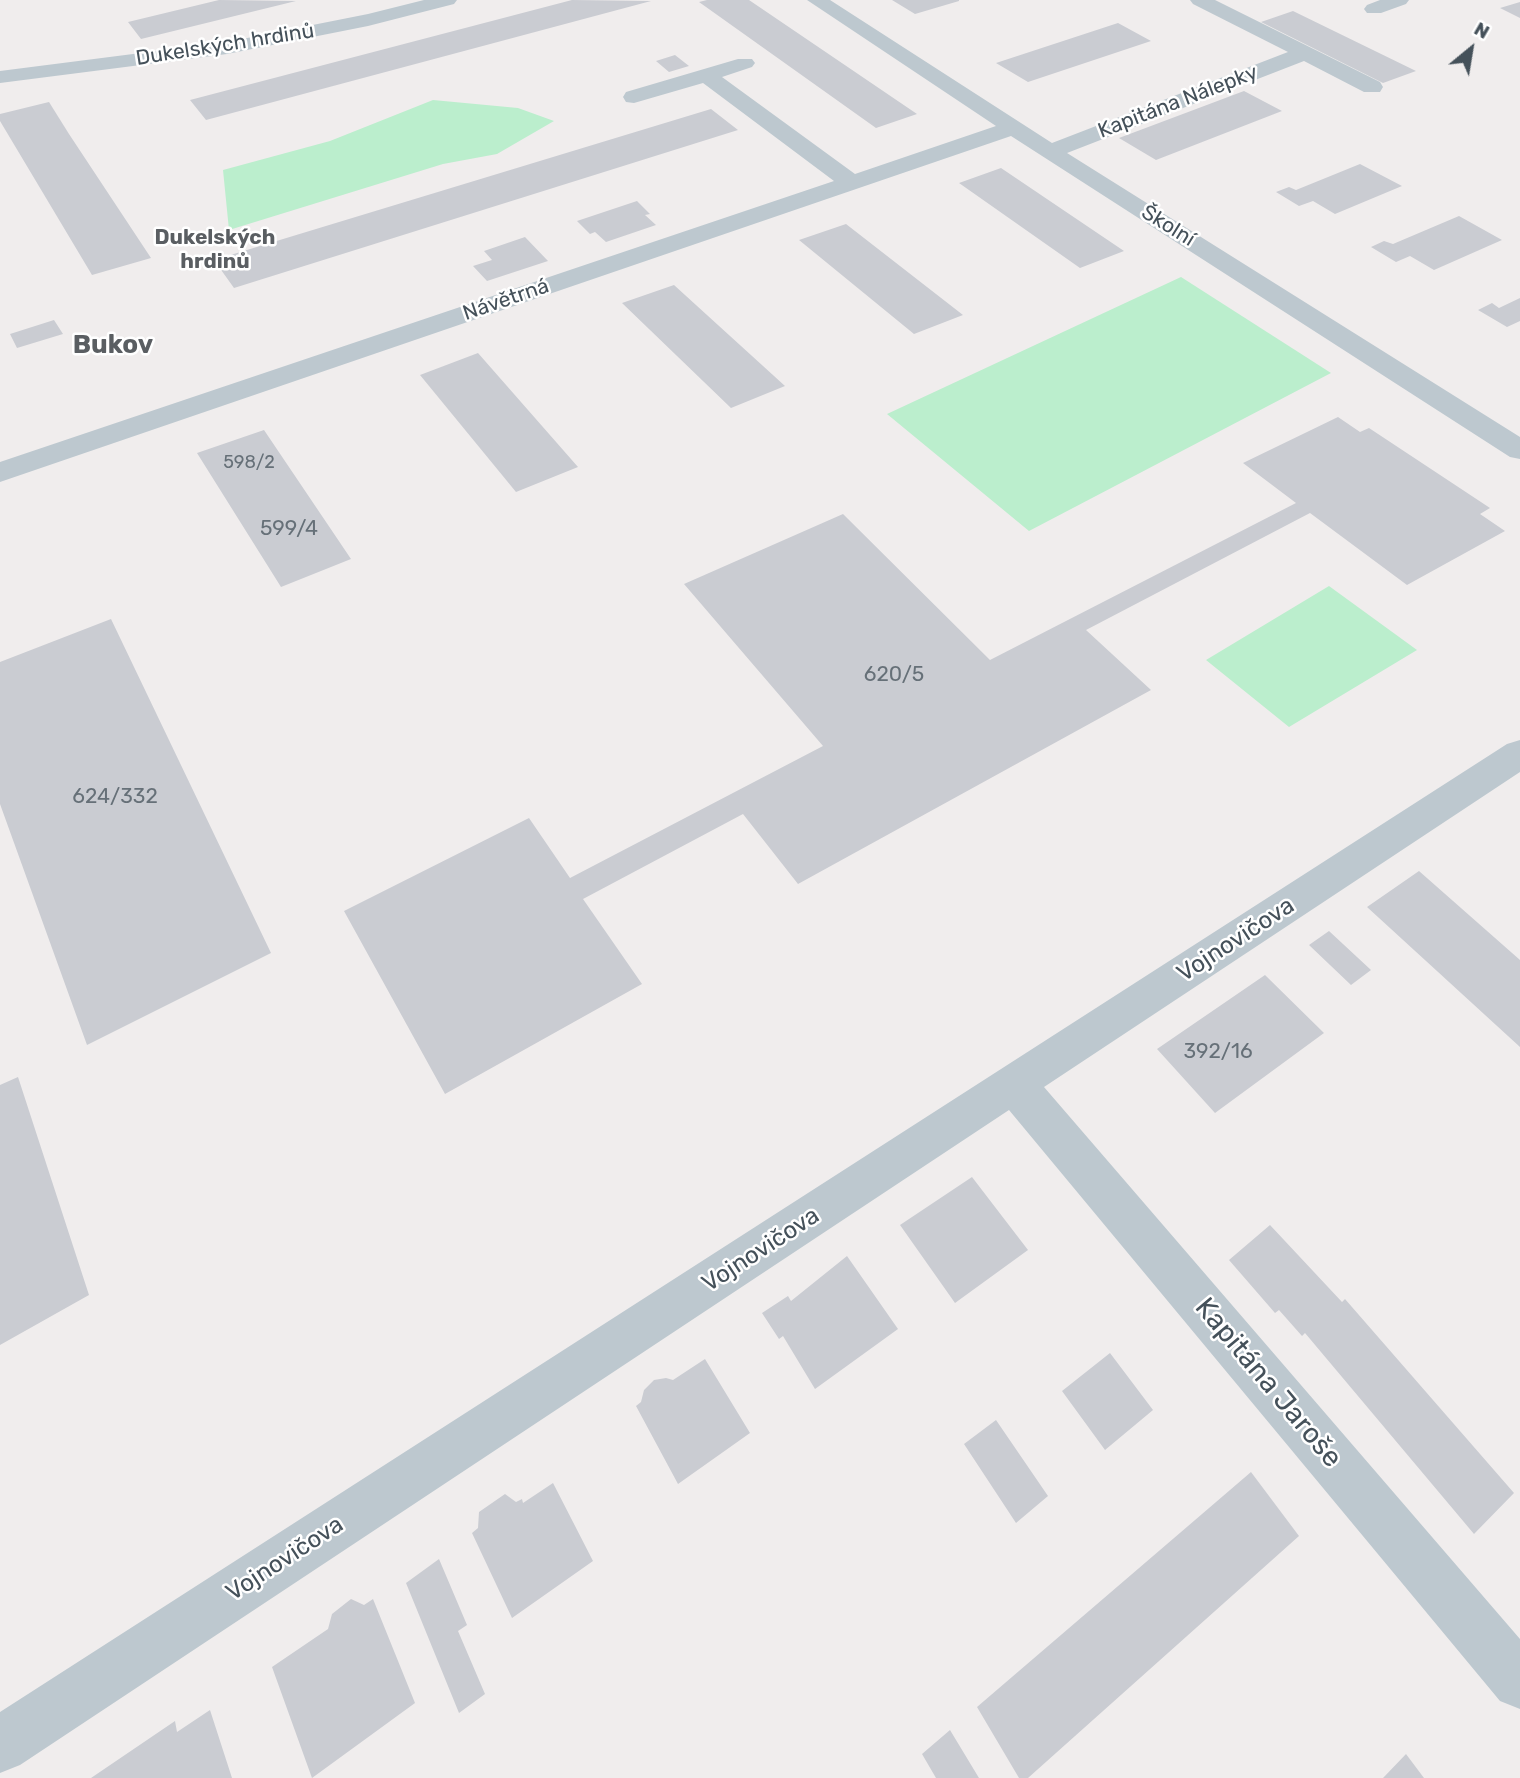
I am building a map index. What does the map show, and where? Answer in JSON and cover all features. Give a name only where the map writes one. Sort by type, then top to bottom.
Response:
[{"type":"street","name":"Dukelských hrdinů","points":[[0,77],[227,48],[368,20],[447,0]]},
{"type":"street","name":"Školní","points":[[817,0],[1013,128],[1520,450]]},
{"type":"street","name":"Kapitána Nálepky","points":[[1200,0],[1372,87]]},
{"type":"street","points":[[1374,9],[1399,0]]},
{"type":"street","name":"Kapitána Nálepky","points":[[1051,151],[1305,53]]},
{"type":"street","points":[[634,97],[745,63]]},
{"type":"street","points":[[706,75],[852,183]]},
{"type":"street","name":"Návětrná","points":[[0,472],[1013,128]]},
{"type":"street","name":"Vojnovičova","points":[[0,1745],[1520,754]]},
{"type":"street","name":"Kapitána Jaroše","points":[[1015,1085],[1520,1681]]},
{"type":"green space","points":[[433,100],[518,108],[554,121],[497,154],[443,164],[229,230],[223,170],[330,141]]},
{"type":"green space","points":[[1181,277],[1331,373],[1029,531],[887,414]]},
{"type":"green space","points":[[1329,586],[1417,650],[1289,727],[1206,660]]},
{"type":"building","points":[[219,0],[296,1],[141,39],[128,22]]},
{"type":"building","points":[[572,0],[651,1],[206,120],[190,100]]},
{"type":"building","points":[[749,0],[917,114],[876,128],[699,2]]},
{"type":"building","points":[[892,0],[959,0],[959,1],[915,14]]},
{"type":"building","points":[[1520,2],[1520,18],[1500,8]]},
{"type":"building","points":[[1293,11],[1416,71],[1383,83],[1261,22]]},
{"type":"building","points":[[1118,23],[1151,41],[1028,82],[996,63]]},
{"type":"building","points":[[675,55],[689,66],[669,72],[656,61]]},
{"type":"building","points":[[1244,91],[1282,111],[1156,160],[1119,138]]},
{"type":"building","points":[[49,102],[151,258],[92,275],[0,121],[0,114]]},
{"type":"building","points":[[711,109],[738,130],[234,288],[214,260]]},
{"type":"building","points":[[1360,164],[1402,186],[1335,214],[1313,201],[1299,206],[1276,192],[1289,187],[1296,190]]},
{"type":"building","points":[[1001,168],[1124,251],[1080,268],[959,183]]},
{"type":"building","points":[[637,201],[650,214],[645,215],[656,225],[606,242],[595,232],[590,234],[577,221]]},
{"type":"building","points":[[1459,216],[1502,240],[1434,270],[1410,256],[1396,262],[1371,247],[1384,241],[1393,244]]},
{"type":"building","points":[[846,224],[963,315],[914,334],[799,240]]},
{"type":"building","points":[[525,237],[548,261],[487,281],[473,266],[492,260],[484,251]]},
{"type":"building","points":[[674,285],[785,386],[731,408],[622,303]]},
{"type":"building","points":[[1520,298],[1520,321],[1507,327],[1478,310],[1492,303],[1499,308]]},
{"type":"building","points":[[54,320],[63,334],[17,348],[10,334]]},
{"type":"building","points":[[478,353],[578,467],[516,492],[420,375]]},
{"type":"building","points":[[1338,417],[1360,432],[1369,428],[1490,508],[1480,514],[1505,531],[1407,585],[1310,513],[1086,630],[1151,690],[798,884],[743,814],[583,899],[642,984],[445,1094],[344,911],[529,818],[570,878],[823,746],[684,584],[843,514],[990,660],[1296,503],[1243,463]]},
{"type":"building","points":[[264,430],[351,559],[281,587],[197,453]]},
{"type":"building","points":[[111,619],[271,953],[87,1045],[0,804],[0,662]]},
{"type":"building","points":[[1419,871],[1520,960],[1520,1047],[1367,907]]},
{"type":"building","points":[[1329,931],[1371,970],[1351,985],[1309,945]]},
{"type":"building","points":[[1265,975],[1324,1033],[1215,1113],[1157,1049]]},
{"type":"building","points":[[18,1077],[89,1295],[0,1345],[0,1085]]},
{"type":"building","points":[[972,1177],[1028,1250],[955,1303],[900,1225]]},
{"type":"building","points":[[1270,1225],[1342,1302],[1345,1299],[1514,1493],[1474,1534],[1305,1333],[1302,1336],[1279,1310],[1275,1313],[1229,1260]]},
{"type":"building","points":[[847,1256],[898,1329],[815,1389],[783,1336],[779,1339],[762,1313],[788,1296],[791,1301]]},
{"type":"building","points":[[1110,1353],[1153,1410],[1105,1450],[1062,1391]]},
{"type":"building","points":[[705,1359],[750,1433],[678,1484],[636,1406],[641,1402],[644,1390],[654,1380],[673,1380]]},
{"type":"building","points":[[996,1420],[1048,1496],[1016,1523],[964,1444]]},
{"type":"building","points":[[1251,1472],[1299,1536],[1028,1778],[1019,1778],[977,1707]]},
{"type":"building","points":[[553,1483],[593,1561],[512,1618],[472,1533],[478,1528],[479,1512],[505,1494],[516,1502],[522,1499],[523,1503]]},
{"type":"building","points":[[439,1559],[467,1625],[458,1631],[485,1694],[459,1713],[406,1583]]},
{"type":"building","points":[[351,1599],[364,1605],[373,1599],[415,1703],[312,1778],[272,1667],[328,1629],[332,1614]]},
{"type":"building","points":[[210,1710],[232,1778],[91,1778],[175,1721],[177,1732]]},
{"type":"building","points":[[950,1730],[979,1778],[936,1778],[922,1754]]},
{"type":"building","points":[[1406,1754],[1424,1778],[1383,1778]]},
{"type":"district","name":"Dukelských hrdinů","points":[[215,250]]},
{"type":"district","name":"Bukov","points":[[113,345]]}]
